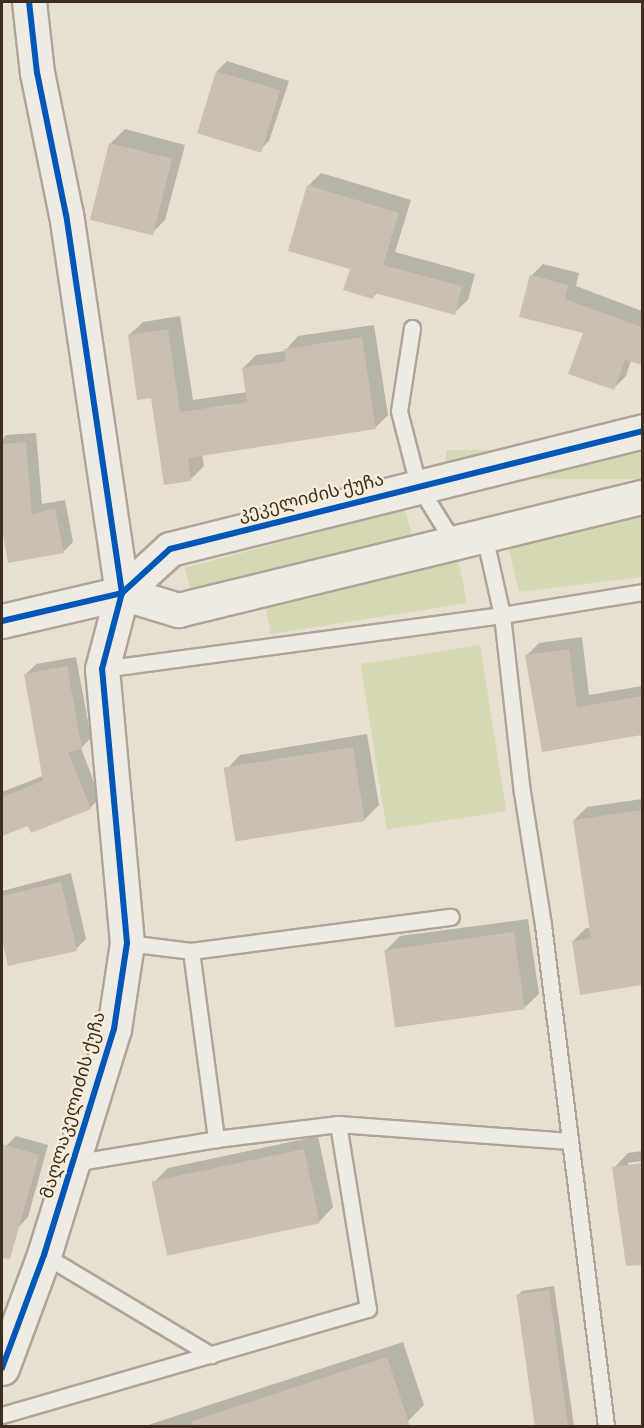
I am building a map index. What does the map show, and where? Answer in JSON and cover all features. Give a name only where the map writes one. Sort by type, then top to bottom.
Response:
[{"type":"street","points":[[28,2],[37,73],[66,215],[122,593],[178,610],[642,497]]},
{"type":"street","name":"კეკელიძის ქუჩა","points":[[2,621],[122,593],[170,549],[418,485],[642,431]]},
{"type":"street","name":"მაღლაკელიძის ქუჩა","points":[[2,1368],[44,1255],[114,1029],[127,943],[102,669],[122,593]]},
{"type":"lane","points":[[412,328],[399,411],[418,485],[469,539],[502,615],[606,1426]]},
{"type":"lane","points":[[102,669],[502,615],[642,592]]},
{"type":"lane","points":[[127,943],[191,951],[451,916]]},
{"type":"lane","points":[[191,951],[216,1139]]},
{"type":"lane","points":[[73,1163],[216,1139],[338,1124],[569,1141]]},
{"type":"lane","points":[[2,1415],[368,1309],[338,1124]]},
{"type":"lane","points":[[44,1255],[211,1355]]},
{"type":"green space","points":[[446,450],[642,450],[642,479],[446,479]]},
{"type":"green space","points":[[405,509],[412,536],[192,595],[185,568]]},
{"type":"green space","points":[[642,514],[642,577],[519,592],[508,546]]},
{"type":"green space","points":[[458,558],[467,603],[271,634],[265,603]]},
{"type":"green space","points":[[480,645],[506,811],[387,830],[360,664]]},
{"type":"building","points":[[216,71],[280,91],[261,153],[197,133]]},
{"type":"building","points":[[109,143],[172,159],[153,235],[90,220]]},
{"type":"building","points":[[307,185],[399,213],[383,265],[462,286],[455,315],[375,293],[373,299],[343,290],[350,269],[288,251]]},
{"type":"building","points":[[530,275],[568,285],[565,299],[642,327],[642,365],[625,360],[614,390],[568,374],[583,333],[519,317]]},
{"type":"building","points":[[168,329],[180,412],[247,402],[242,368],[286,361],[284,349],[362,337],[376,429],[188,458],[191,481],[164,485],[151,398],[137,400],[128,335]]},
{"type":"building","points":[[26,442],[32,514],[55,509],[64,553],[8,563],[2,529],[2,444]]},
{"type":"building","points":[[569,649],[577,707],[642,696],[642,735],[542,752],[525,655]]},
{"type":"building","points":[[67,666],[82,749],[68,752],[91,809],[31,833],[28,826],[2,836],[2,797],[43,781],[24,674]]},
{"type":"building","points":[[353,747],[365,821],[235,842],[224,767]]},
{"type":"building","points":[[642,810],[642,985],[580,995],[572,941],[591,938],[573,820]]},
{"type":"building","points":[[61,882],[77,951],[8,966],[2,940],[2,896]]},
{"type":"building","points":[[514,932],[525,1009],[395,1027],[384,950]]},
{"type":"building","points":[[2,1144],[39,1155],[10,1259],[2,1258]]},
{"type":"building","points":[[304,1149],[320,1223],[167,1256],[151,1181]]},
{"type":"building","points":[[642,1163],[642,1265],[626,1266],[612,1167]]},
{"type":"building","points":[[549,1290],[568,1426],[535,1426],[516,1295]]},
{"type":"building","points":[[387,1357],[410,1426],[193,1426],[192,1421]]},
{"type":"cycle path","points":[[2,1368],[44,1255],[114,1029],[127,943],[102,669],[122,593],[66,215],[37,73],[29,2]]},
{"type":"cycle path","points":[[2,621],[122,593],[170,549],[642,431]]}]
